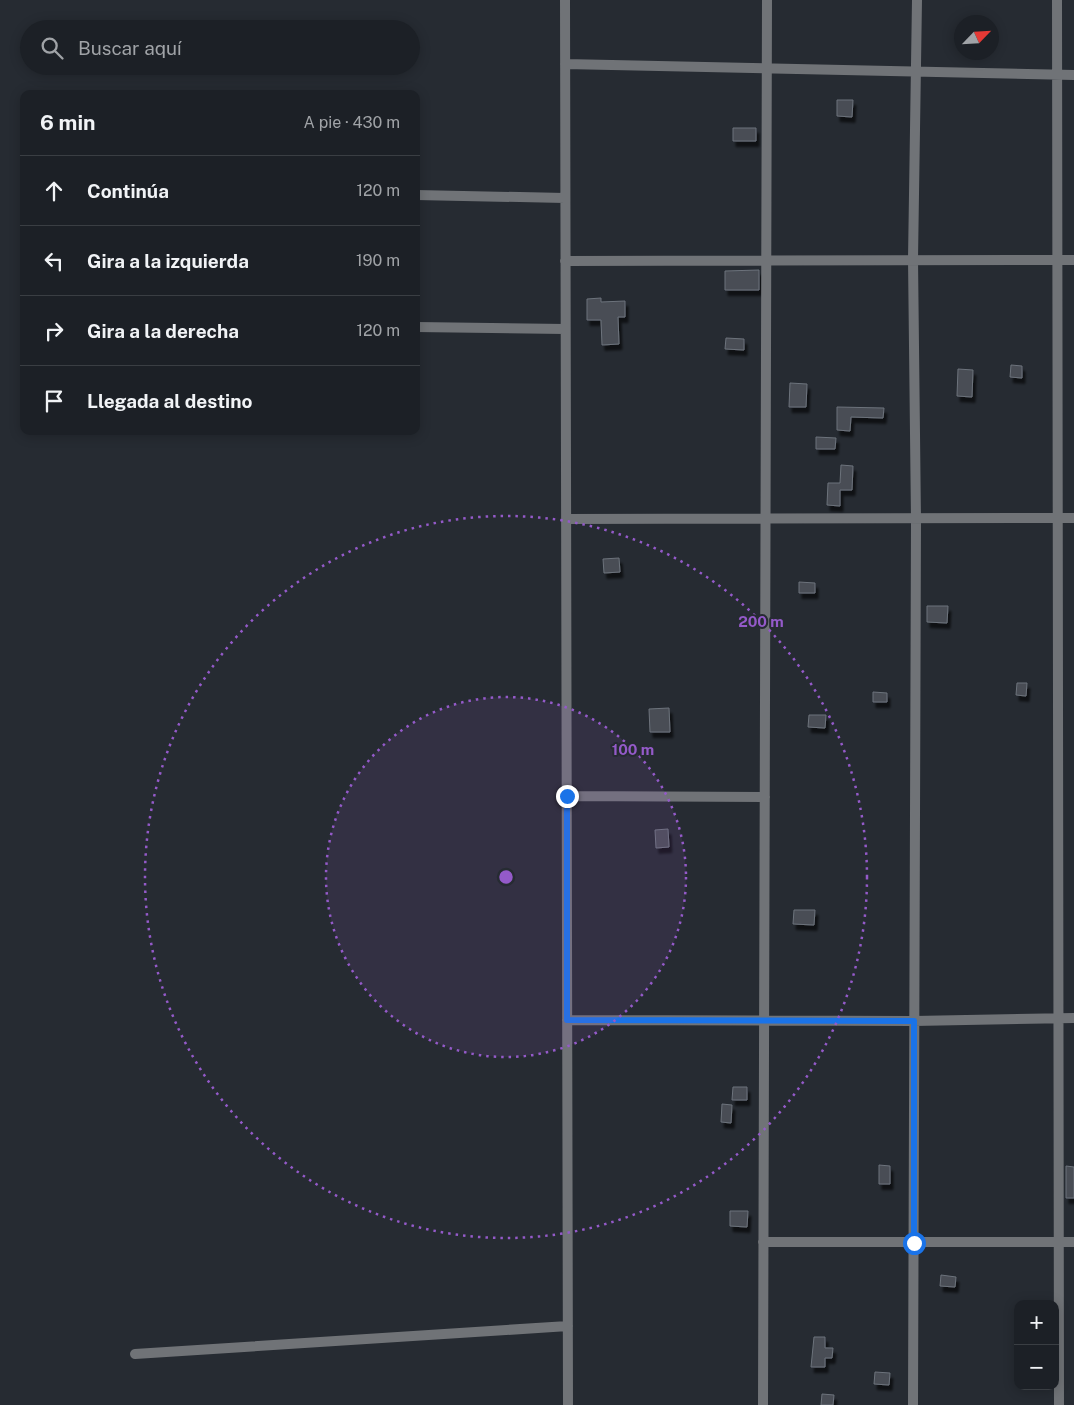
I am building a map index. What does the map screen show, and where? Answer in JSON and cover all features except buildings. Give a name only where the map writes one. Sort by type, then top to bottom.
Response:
[{"type":"street","points":[[565,0],[568,1405]]},
{"type":"street","points":[[763,1405],[767,0]]},
{"type":"street","points":[[913,1405],[916,520],[913,259],[917,0]]},
{"type":"street","points":[[1057,0],[1059,1405]]},
{"type":"street","points":[[565,64],[1074,76]]},
{"type":"street","points":[[420,195],[565,198]]},
{"type":"street","points":[[565,261],[1074,260]]},
{"type":"street","points":[[420,327],[565,329]]},
{"type":"street","points":[[566,519],[916,520],[1074,518]]},
{"type":"street","points":[[567,796],[765,797]]},
{"type":"street","points":[[567,1020],[914,1021],[1074,1018]]},
{"type":"street","points":[[763,1242],[1074,1242]]},
{"type":"street","points":[[135,1354],[568,1326]]},
{"type":"route","points":[[567,796],[567,1020],[914,1021],[914,1243]]}]
